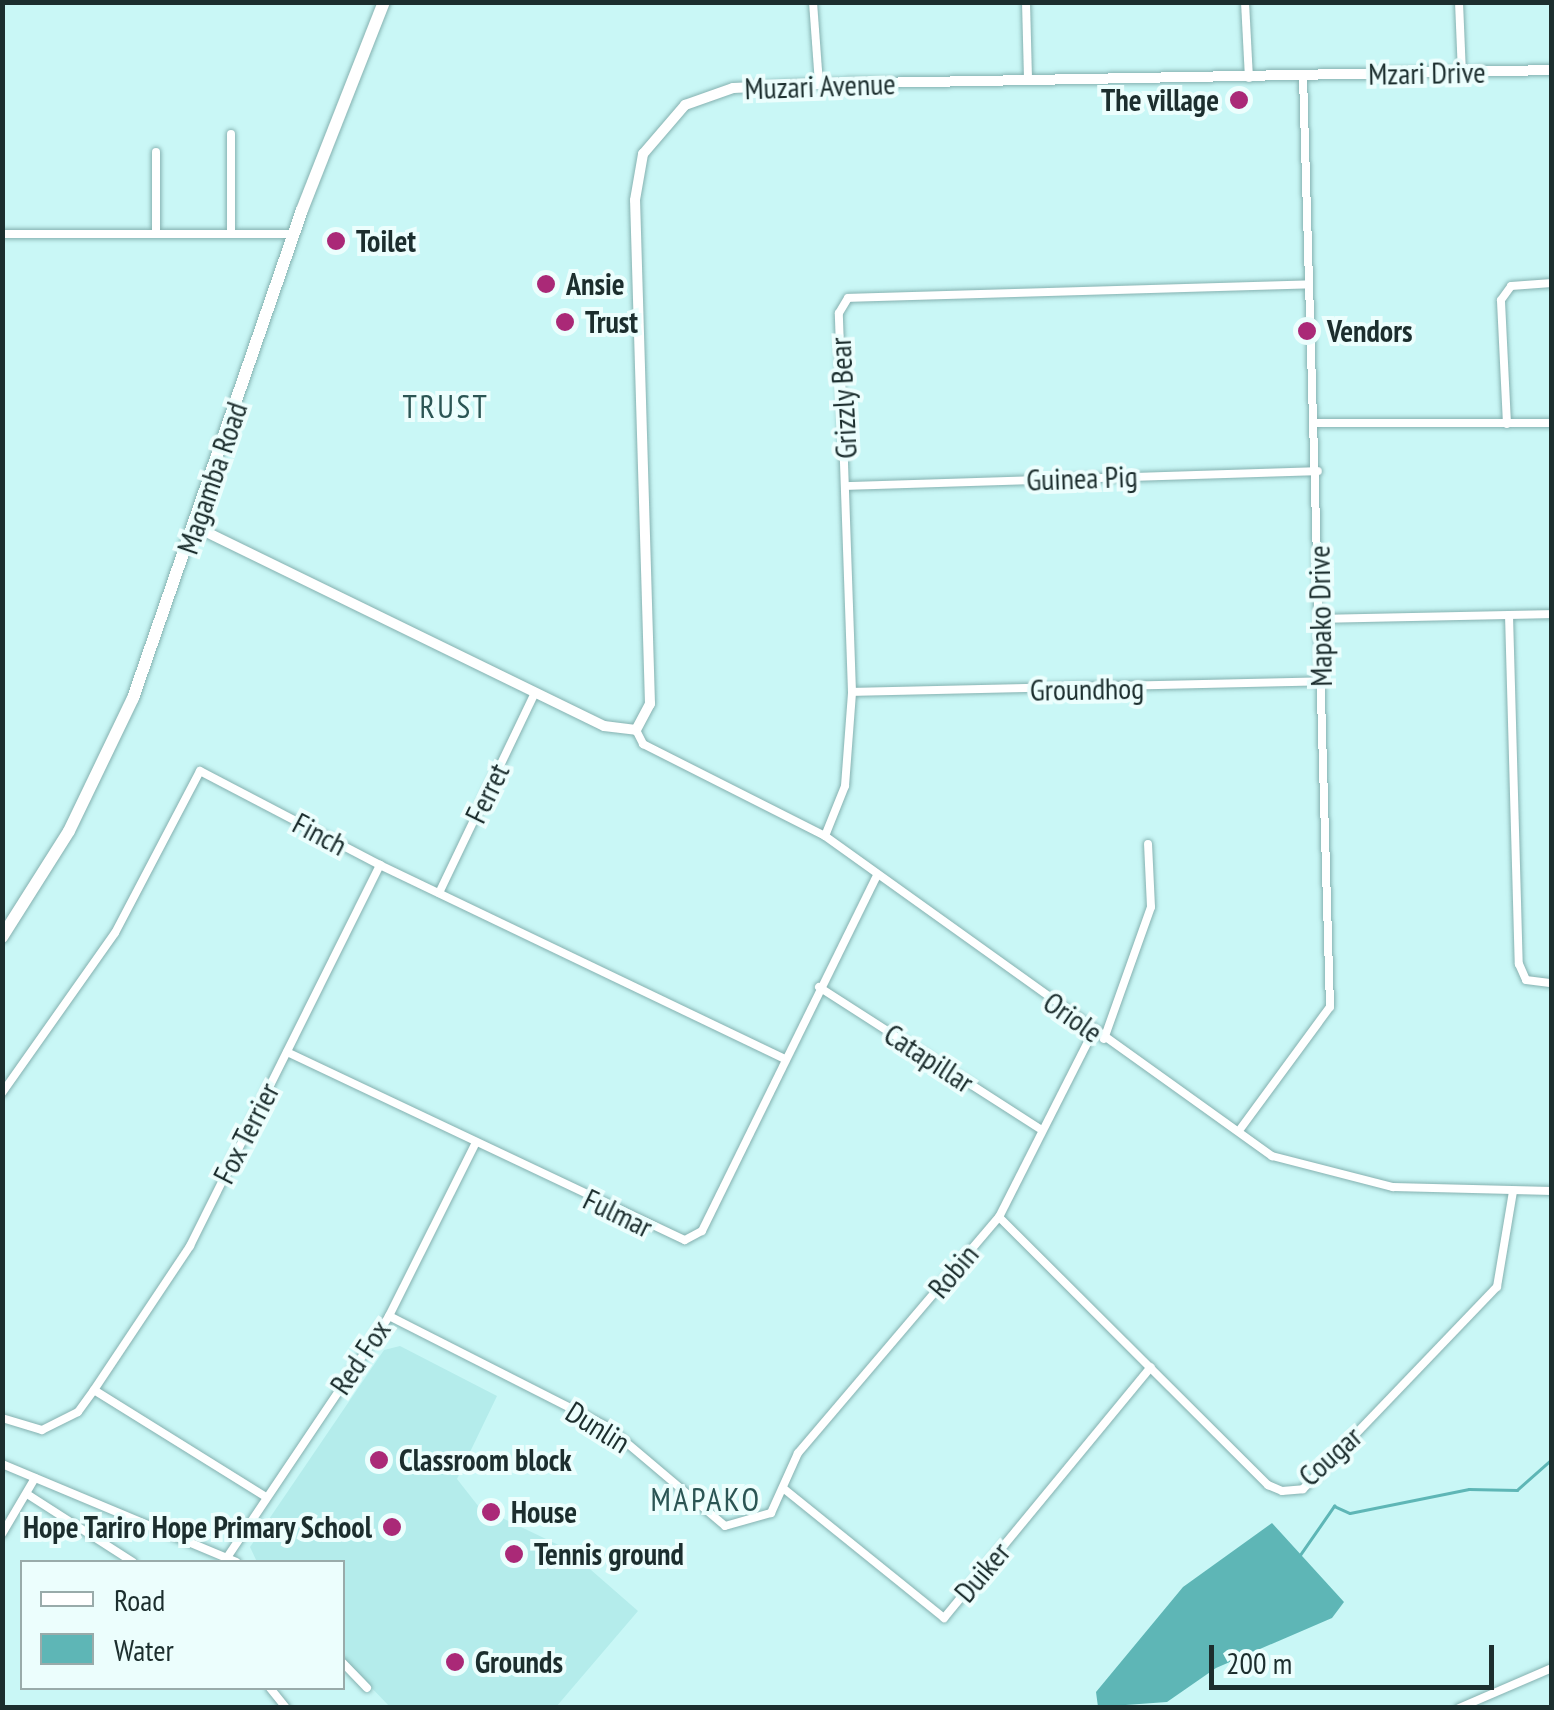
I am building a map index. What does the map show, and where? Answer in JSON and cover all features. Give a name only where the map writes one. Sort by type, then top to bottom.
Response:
[{"type":"highway","name":"Magamba Road","points":[[2,937],[69,831],[133,698],[196,527],[294,234],[384,2]]},
{"type":"street","points":[[814,2],[819,84]]},
{"type":"street","points":[[1026,2],[1028,79]]},
{"type":"street","points":[[1244,2],[1249,78]]},
{"type":"street","points":[[1459,2],[1462,74]]},
{"type":"street","name":"Mzari Drive","points":[[1303,74],[1552,70]]},
{"type":"street","name":"Muzari Avenue","points":[[636,730],[650,704],[635,200],[644,154],[685,106],[734,88],[1303,74]]},
{"type":"street","name":"Mapako Drive","points":[[1241,1128],[1330,1007],[1318,471],[1303,74]]},
{"type":"street","points":[[230,134],[230,231]]},
{"type":"street","points":[[156,152],[156,231]]},
{"type":"street","points":[[2,234],[294,234]]},
{"type":"street","name":"Grizzly Bear","points":[[825,836],[845,786],[852,692],[839,313],[848,298],[1309,284]]},
{"type":"street","points":[[1507,424],[1502,300],[1511,286],[1552,284]]},
{"type":"street","points":[[1316,423],[1552,423]]},
{"type":"street","name":"Guinea Pig","points":[[847,486],[1318,471]]},
{"type":"street","points":[[196,527],[604,726],[636,730]]},
{"type":"street","points":[[1320,618],[1552,614]]},
{"type":"street","points":[[1509,615],[1519,964],[1526,980],[1552,984]]},
{"type":"street","name":"Groundhog","points":[[852,692],[1321,681]]},
{"type":"street","name":"Ferret","points":[[439,892],[535,693]]},
{"type":"street","name":"Oriole","points":[[636,730],[643,744],[825,836],[1094,1032],[1241,1128],[1272,1156],[1393,1187],[1552,1191]]},
{"type":"street","name":"Finch","points":[[2,1093],[115,933],[200,770],[380,865],[784,1058]]},
{"type":"street","points":[[1104,1039],[1151,907],[1148,844]]},
{"type":"street","name":"Fox Terrier","points":[[2,1418],[42,1430],[78,1412],[94,1390],[190,1246],[380,865]]},
{"type":"street","name":"Fulmar","points":[[288,1052],[686,1240],[702,1231],[876,876]]},
{"type":"street","name":"Catapillar","points":[[819,987],[1039,1128]]},
{"type":"street","name":"Robin","points":[[783,1488],[798,1452],[999,1217],[1039,1128],[1094,1032]]},
{"type":"street","name":"Red Fox","points":[[232,1560],[264,1496],[389,1316],[476,1144]]},
{"type":"street","name":"Cougar","points":[[999,1217],[1268,1484],[1303,1489],[1497,1286],[1513,1191]]},
{"type":"street","name":"Dunlin","points":[[389,1316],[608,1427],[725,1526],[771,1512],[783,1488]]},
{"type":"street","name":"Duiker","points":[[783,1488],[944,1618],[1151,1367]]},
{"type":"street","points":[[94,1390],[264,1496]]},
{"type":"street","points":[[2,1464],[229,1560]]},
{"type":"street","points":[[2,1534],[35,1478]]},
{"type":"street","points":[[28,1494],[130,1560]]},
{"type":"street","points":[[345,1665],[368,1688]]},
{"type":"street","points":[[1459,1708],[1552,1668]]},
{"type":"shaded area","name":"Hope Tariro Hope Primary School","points":[[400,1346],[497,1396],[457,1479],[479,1507],[567,1549],[638,1611],[556,1707],[390,1707],[345,1660],[345,1560],[256,1560],[250,1547],[384,1350]]},
{"type":"water","points":[[1272,1523],[1344,1602],[1332,1618],[1216,1668],[1167,1702],[1098,1707],[1096,1692],[1183,1587]]},
{"type":"waterway","points":[[1300,1555],[1334,1506],[1350,1513],[1469,1489],[1517,1490],[1552,1459]]},
{"type":"place","name":"The village","points":[[1239,100]]},
{"type":"place","name":"Toilet","points":[[336,241]]},
{"type":"place","name":"Ansie","points":[[546,284]]},
{"type":"place","name":"Trust","points":[[565,322]]},
{"type":"place","name":"Vendors","points":[[1307,331]]},
{"type":"place","name":"Classroom block","points":[[379,1460]]},
{"type":"place","name":"House","points":[[491,1512]]},
{"type":"place","name":"Hope Tariro Hope Primary School","points":[[392,1527]]},
{"type":"place","name":"Tennis ground","points":[[514,1554]]},
{"type":"place","name":"Grounds","points":[[455,1662]]},
{"type":"district","name":"TRUST","points":[[446,406]]},
{"type":"district","name":"MAPAKO","points":[[706,1499]]}]
